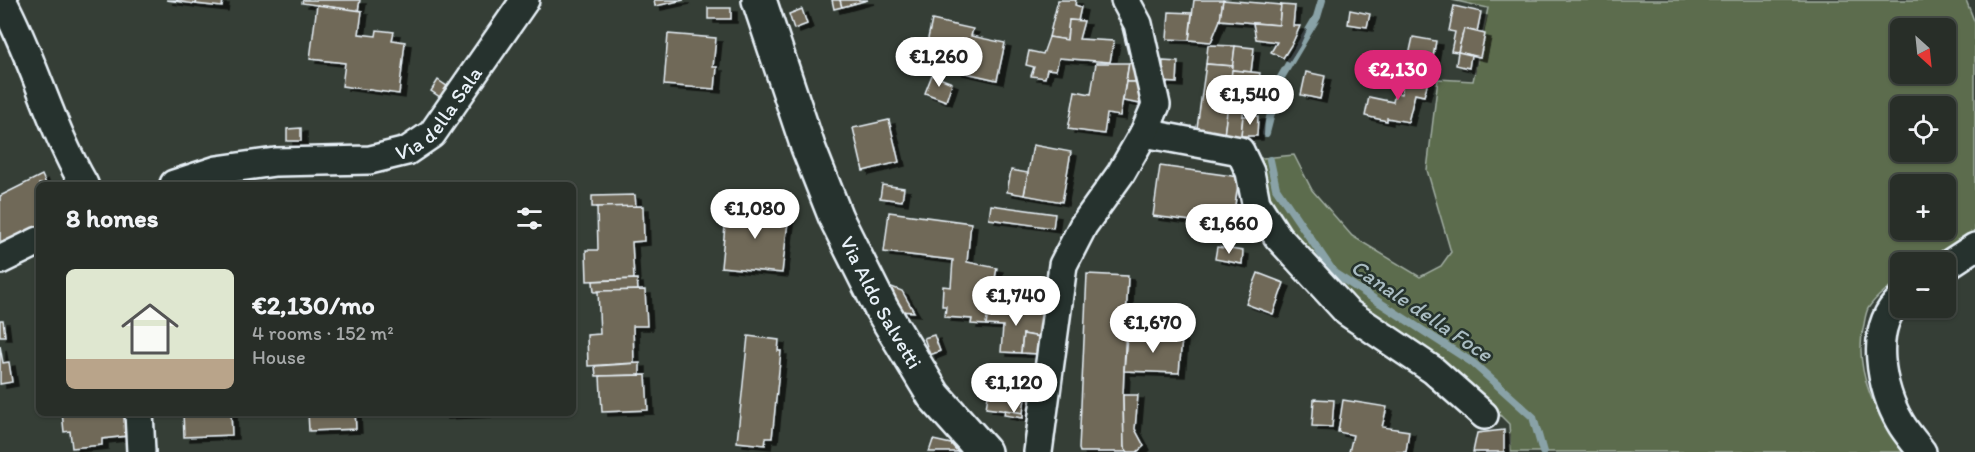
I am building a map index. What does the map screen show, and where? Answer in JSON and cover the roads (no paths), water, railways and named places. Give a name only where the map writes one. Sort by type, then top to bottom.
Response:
[{"type":"street","points":[[2,0],[16,26],[70,160],[83,182]]},
{"type":"street","name":"Via della Sala","points":[[180,182],[218,170],[275,162],[370,160],[407,151],[432,134],[525,0]]},
{"type":"street","name":"Via Aldo Salvetti","points":[[759,0],[808,147],[836,218],[881,308],[934,396],[984,452]]},
{"type":"street","points":[[1038,452],[1063,265],[1083,226],[1121,173],[1144,133],[1156,105],[1138,24],[1125,0]]},
{"type":"street","points":[[1144,133],[1240,151],[1250,172],[1256,203],[1278,237],[1347,312],[1433,370],[1484,415]]},
{"type":"street","points":[[0,260],[36,242]]},
{"type":"street","points":[[1956,259],[1975,247]]},
{"type":"street","points":[[1890,315],[1880,338],[1884,384],[1900,422],[1922,452]]},
{"type":"street","points":[[139,416],[141,452]]},
{"type":"waterway","name":"Canale della Foce","points":[[1266,133],[1280,79],[1317,17],[1322,0]]},
{"type":"waterway","name":"Canale della Foce","points":[[1270,160],[1276,188],[1334,273],[1473,363],[1533,417],[1543,452]]}]
